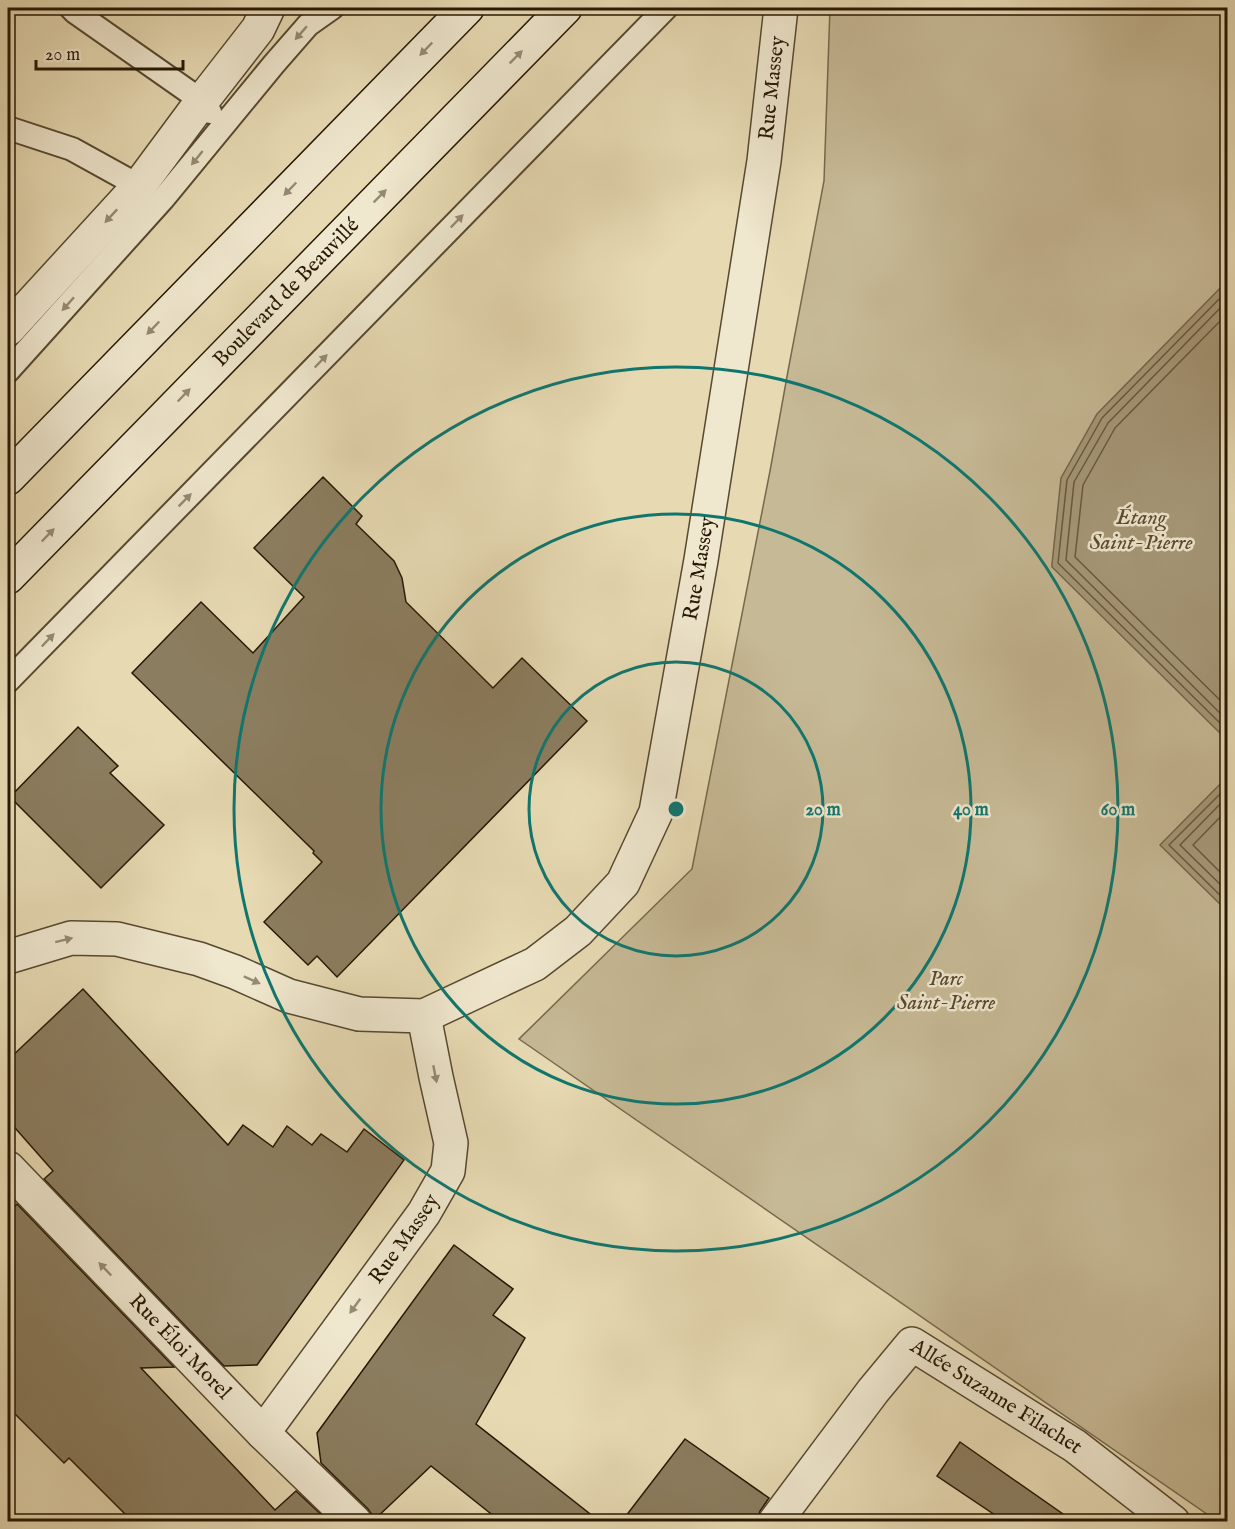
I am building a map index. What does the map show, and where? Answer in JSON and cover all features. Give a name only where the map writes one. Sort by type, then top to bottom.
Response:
[{"type":"street","points":[[8,328],[139,186],[258,29],[267,8]]},
{"type":"street","points":[[8,478],[467,8]]},
{"type":"street","name":"Boulevard de Beauvillé","points":[[8,577],[565,8]]},
{"type":"street","name":"Rue Massey","points":[[8,957],[71,938],[117,939],[199,959],[289,996],[359,1014],[424,1016],[535,964],[578,931],[623,883],[656,812],[701,560],[764,161],[781,8]]},
{"type":"street","name":"Rue Massey","points":[[262,1433],[424,1213],[448,1172],[451,1143],[424,1016]]},
{"type":"street","name":"Rue Éloi Morel","points":[[8,1168],[262,1433],[355,1521]]},
{"type":"street","name":"Allée Suzanne Filachet","points":[[775,1521],[912,1344],[1075,1446],[1173,1521]]},
{"type":"lane","points":[[71,8],[202,101],[222,127]]},
{"type":"lane","points":[[8,371],[163,199],[308,25],[332,8]]},
{"type":"lane","points":[[8,681],[666,8]]},
{"type":"lane","points":[[225,71],[274,64]]},
{"type":"lane","points":[[8,128],[72,149],[139,186]]},
{"type":"green space","name":"Parc Saint-Pierre","points":[[830,8],[1227,8],[1227,1521],[1217,1521],[519,1039],[692,869],[824,181]]},
{"type":"water","name":"Étang Saint-Pierre","points":[[1227,281],[1227,740],[1052,567],[1052,564],[1061,478],[1097,414]]},
{"type":"water","points":[[1227,777],[1227,911],[1160,845]]},
{"type":"building","points":[[323,477],[362,516],[356,524],[394,561],[402,578],[406,602],[493,688],[522,658],[587,721],[337,977],[317,956],[308,965],[264,922],[322,862],[313,853],[314,851],[132,673],[201,602],[253,653],[304,597],[254,548]]},
{"type":"building","points":[[78,727],[118,766],[110,773],[164,825],[101,888],[10,797]]},
{"type":"building","points":[[83,989],[228,1145],[243,1125],[273,1147],[287,1126],[312,1145],[321,1134],[347,1152],[364,1129],[404,1160],[257,1365],[224,1366],[44,1179],[53,1171],[8,1120],[8,1060]]},
{"type":"building","points":[[17,1204],[174,1367],[141,1368],[275,1510],[296,1491],[328,1521],[132,1521],[69,1458],[64,1463],[8,1407],[8,1213]]},
{"type":"building","points":[[454,1245],[513,1289],[493,1315],[525,1338],[476,1424],[599,1521],[500,1521],[431,1466],[373,1521],[373,1516],[368,1509],[321,1463],[317,1433]]},
{"type":"building","points":[[685,1439],[769,1498],[760,1511],[757,1521],[622,1521]]},
{"type":"building","points":[[960,1442],[1073,1521],[1004,1521],[937,1476]]}]
